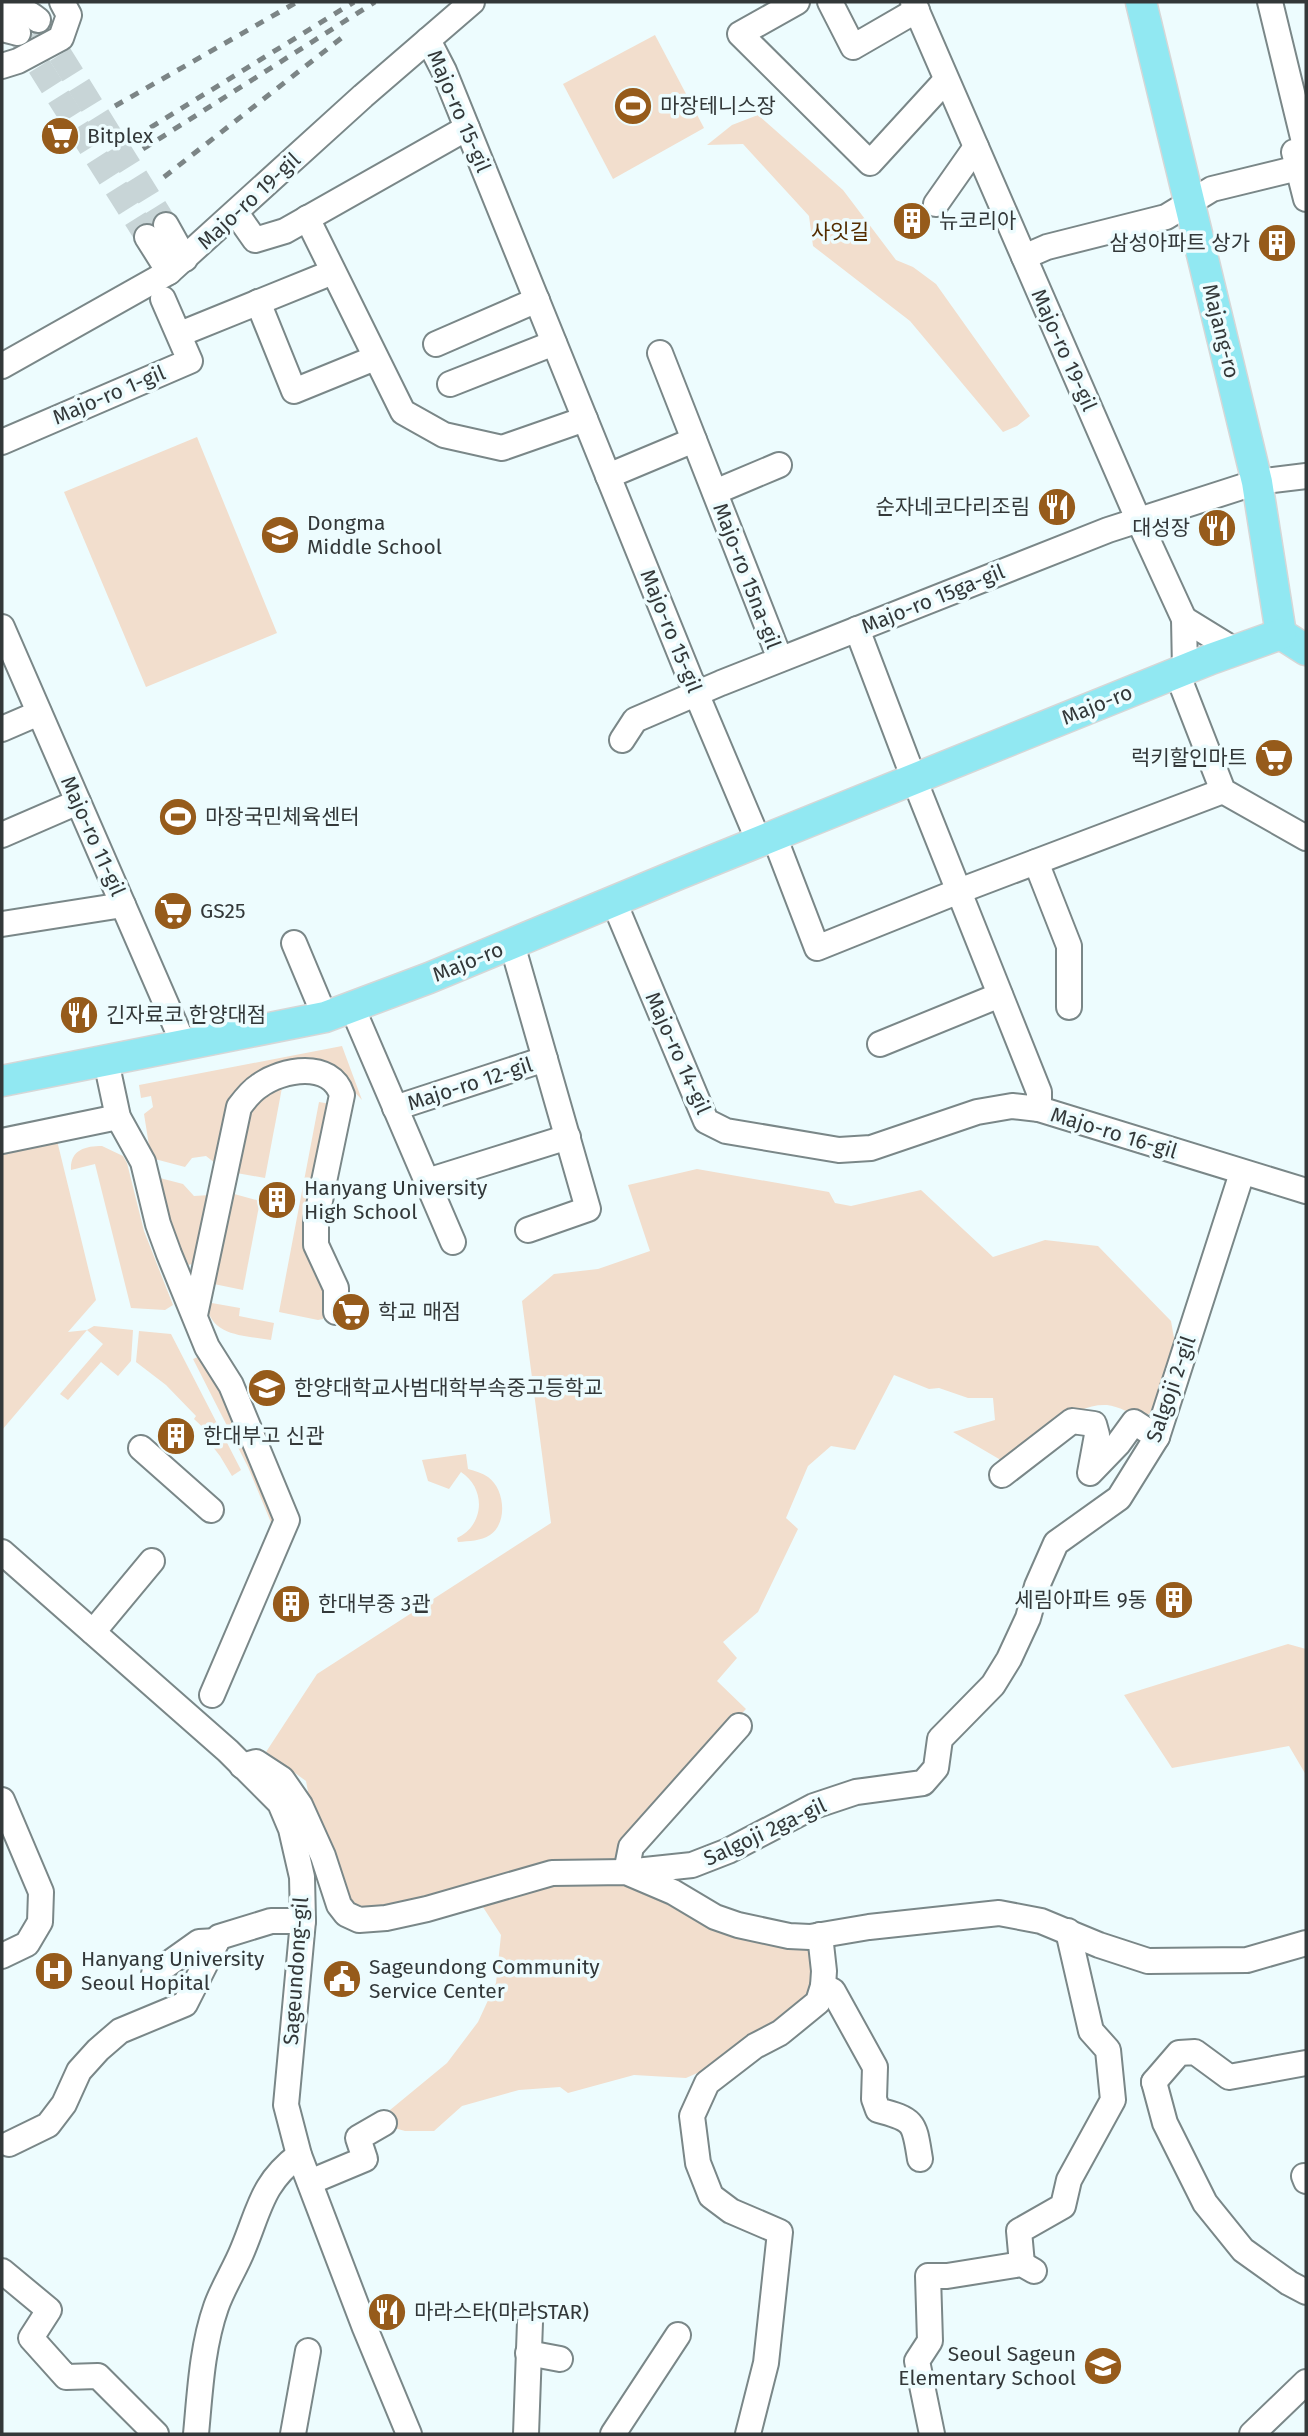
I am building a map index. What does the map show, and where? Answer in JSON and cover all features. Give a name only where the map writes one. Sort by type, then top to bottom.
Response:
[{"type":"main road","name":"Majang-ro","points":[[1141,2],[1257,482],[1281,634]]},
{"type":"main road","points":[[1281,634],[1306,650]]},
{"type":"main road","name":"Majo-ro","points":[[2,1081],[339,1012],[1181,671],[1281,634]]},
{"type":"street","points":[[2,66],[18,61],[61,38],[69,15],[62,2]]},
{"type":"street","name":"Majo-ro 19-gil","points":[[2,366],[177,265],[363,96],[472,2]]},
{"type":"street","points":[[797,2],[740,33],[870,163],[946,80]]},
{"type":"street","name":"Majo-ro 19-gil","points":[[830,2],[853,47],[915,6],[1184,619]]},
{"type":"street","points":[[1270,2],[1303,153],[1306,199]]},
{"type":"street","points":[[2,11],[12,8],[26,10],[19,27]]},
{"type":"street","name":"Majo-ro 15-gil","points":[[428,40],[444,71],[696,694],[766,839]]},
{"type":"street","points":[[236,213],[256,240],[285,231],[467,128]]},
{"type":"street","points":[[936,204],[976,148]]},
{"type":"street","points":[[1024,257],[1047,247],[1166,217],[1212,189],[1303,153]]},
{"type":"street","points":[[307,218],[403,412],[444,435],[502,448],[585,418]]},
{"type":"street","points":[[157,231],[177,265]]},
{"type":"street","points":[[180,334],[333,272]]},
{"type":"street","name":"Majo-ro 1-gil","points":[[2,442],[190,361],[163,299]]},
{"type":"street","points":[[436,344],[537,300]]},
{"type":"street","points":[[258,302],[293,391],[375,358]]},
{"type":"street","points":[[450,384],[554,343]]},
{"type":"street","name":"Majo-ro 15na-gil","points":[[660,353],[780,659]]},
{"type":"street","points":[[608,476],[694,440]]},
{"type":"street","name":"Majo-ro 15na-gil","points":[[715,492],[779,465]]},
{"type":"street","name":"Majo-ro 15ga-gil","points":[[622,740],[635,720],[780,659],[1138,519],[1257,482],[1306,476]]},
{"type":"street","points":[[1236,650],[1184,619],[1181,671],[1223,791],[1306,838]]},
{"type":"street","name":"Majo-ro 11-gil","points":[[2,628],[184,1045]]},
{"type":"street","points":[[857,629],[914,779]]},
{"type":"street","points":[[2,729],[39,713]]},
{"type":"street","name":"Majo-ro 16-gil","points":[[914,779],[1039,1092],[1039,1109],[1306,1191]]},
{"type":"street","points":[[766,839],[817,948],[1223,791]]},
{"type":"street","points":[[2,835],[78,802]]},
{"type":"street","points":[[1036,862],[1069,946],[1069,1007]]},
{"type":"street","name":"Majo-ro 14-gil","points":[[614,902],[706,1121],[726,1131],[839,1150],[871,1148],[977,1112],[1012,1107],[1039,1109]]},
{"type":"street","points":[[2,924],[123,905]]},
{"type":"street","name":"Majo-ro 12-gil","points":[[294,943],[396,1108],[453,1242]]},
{"type":"street","name":"Majo-ro 12-gil","points":[[512,944],[588,1209],[528,1230]]},
{"type":"street","points":[[880,1044],[1000,995]]},
{"type":"street","name":"Majo-ro 12-gil","points":[[396,1108],[545,1059]]},
{"type":"street","points":[[106,1061],[118,1117],[143,1163],[158,1224],[207,1347],[231,1385],[287,1520],[212,1695]]},
{"type":"street","points":[[195,1315],[239,1107],[248,1094],[260,1084],[280,1075],[302,1070],[329,1077],[338,1085],[342,1095],[316,1220],[316,1245],[336,1288],[336,1312]]},
{"type":"street","points":[[2,1140],[118,1117]]},
{"type":"street","points":[[427,1181],[568,1137]]},
{"type":"street","name":"Salgoji 2-gil","points":[[923,1783],[936,1768],[940,1740],[993,1685],[1009,1660],[1056,1543],[1119,1498],[1157,1437],[1242,1172]]},
{"type":"street","points":[[1002,1475],[1072,1421],[1094,1424],[1097,1436],[1090,1473],[1118,1444],[1134,1422],[1157,1437]]},
{"type":"street","points":[[141,1448],[211,1510]]},
{"type":"street","name":"Sageundong-gil","points":[[3,1556],[93,1632],[280,1803],[291,1829],[302,1877],[303,1921],[286,2105],[299,2155],[365,2328],[410,2434]]},
{"type":"street","points":[[93,1632],[152,1561]]},
{"type":"street","points":[[739,1726],[631,1847],[626,1872],[673,1892],[715,1917],[789,1936],[820,1936],[869,1927],[993,1914],[1041,1921],[1099,1945],[1148,1961],[1247,1960],[1306,1942]]},
{"type":"street","name":"Salgoji 2ga-gil","points":[[242,1766],[256,1762],[282,1779],[300,1805],[323,1856],[339,1905],[346,1913],[359,1920],[386,1918],[427,1909],[552,1874],[626,1872],[692,1866],[728,1851],[814,1806],[856,1792],[923,1783]]},
{"type":"street","points":[[2,1800],[41,1892],[40,1922],[27,1944],[2,1956]]},
{"type":"street","points":[[9,2144],[48,2125],[64,2104],[79,2071],[120,2031],[185,2004],[219,1937],[271,1921],[303,1921]]},
{"type":"street","points":[[932,2434],[917,2361],[930,2341],[928,2276],[1028,2268],[1019,2231],[1063,2206],[1069,2180],[1113,2100],[1108,2050],[1091,2031],[1068,1931]]},
{"type":"street","points":[[748,2434],[766,2363],[780,2232],[731,2211],[711,2196],[698,2162],[692,2116],[707,2084],[755,2046],[780,2033],[818,2002],[824,1971],[820,1936]]},
{"type":"street","points":[[154,1975],[199,1942],[217,1941]]},
{"type":"street","points":[[823,1986],[833,1991],[875,2067],[874,2099],[878,2110],[902,2116],[915,2128],[920,2159]]},
{"type":"street","points":[[1154,2082],[1180,2053],[1195,2052],[1229,2077],[1306,2063]]},
{"type":"street","points":[[1112,2096],[1141,2078],[1154,2082]]},
{"type":"street","points":[[1154,2082],[1165,2123],[1205,2203],[1242,2250],[1306,2292]]},
{"type":"street","points":[[310,2182],[365,2159],[358,2138],[384,2123]]},
{"type":"street","points":[[195,2434],[204,2359],[216,2307],[243,2250],[262,2196],[281,2169],[299,2155]]},
{"type":"street","points":[[2,2271],[49,2310],[31,2338],[66,2377],[98,2376],[156,2434]]},
{"type":"street","points":[[526,2434],[530,2322]]},
{"type":"street","points":[[613,2434],[678,2335]]},
{"type":"street","points":[[293,2434],[308,2351]]},
{"type":"street","points":[[528,2353],[560,2359]]},
{"type":"street","points":[[1252,2434],[1306,2382]]},
{"type":"green space","name":"마장테니스장","points":[[655,35],[704,128],[613,179],[563,84]]},
{"type":"green space","name":"사잇길","points":[[758,115],[843,190],[896,260],[913,267],[936,284],[1030,416],[1003,432],[910,321],[813,246],[809,216],[743,144],[707,145],[732,125]]},
{"type":"green space","points":[[197,437],[277,633],[146,687],[64,492]]},
{"type":"green space","points":[[342,1046],[362,1100],[349,1086],[265,1076],[215,1163],[206,1156],[192,1158],[185,1167],[151,1158],[144,1114],[153,1107],[151,1096],[141,1098],[139,1085]]},
{"type":"green space","points":[[284,1077],[265,1178],[231,1172],[244,1109]]},
{"type":"green space","points":[[319,1102],[331,1104],[311,1226],[309,1259],[316,1268],[324,1294],[323,1319],[318,1320],[279,1312]]},
{"type":"green space","points":[[52,1120],[96,1300],[68,1332],[87,1330],[2,1430],[2,1130]]},
{"type":"green space","points":[[102,1146],[123,1156],[127,1163],[144,1231],[173,1305],[165,1310],[131,1308],[95,1164],[71,1170],[73,1158],[80,1150]]},
{"type":"green space","points":[[697,1169],[829,1192],[835,1203],[851,1206],[921,1190],[993,1257],[1045,1240],[1098,1246],[1171,1321],[1176,1349],[1153,1411],[1143,1418],[1107,1405],[1081,1410],[1056,1424],[1014,1460],[999,1459],[953,1432],[995,1420],[993,1398],[968,1398],[939,1388],[929,1389],[894,1375],[855,1450],[831,1446],[808,1466],[786,1518],[798,1529],[758,1612],[723,1642],[737,1658],[717,1681],[746,1709],[621,1844],[617,1879],[814,1950],[820,1971],[804,2006],[704,2070],[686,2078],[634,2075],[568,2093],[560,2087],[519,2090],[462,2106],[434,2131],[405,2131],[387,2126],[390,2110],[447,2063],[478,2022],[496,1983],[501,1935],[481,1904],[382,1929],[346,1928],[331,1913],[306,1781],[266,1752],[317,1674],[551,1523],[522,1301],[554,1274],[598,1269],[650,1251],[628,1185]]},
{"type":"green space","points":[[156,1177],[183,1184],[194,1196],[210,1195],[196,1264],[185,1265]]},
{"type":"green space","points":[[227,1192],[260,1201],[243,1290],[209,1283]]},
{"type":"green space","points":[[206,1302],[240,1308],[239,1316],[274,1323],[271,1340],[239,1335],[221,1328],[214,1322]]},
{"type":"green space","points":[[94,1326],[133,1330],[131,1361],[118,1376],[101,1362],[68,1400],[60,1394],[103,1344],[87,1330]]},
{"type":"green space","points":[[139,1331],[171,1334],[241,1470],[232,1476],[206,1438],[209,1433],[194,1419],[196,1416],[166,1385],[136,1362]]},
{"type":"green space","points":[[200,1356],[247,1437],[282,1514],[272,1525],[248,1467],[193,1359]]},
{"type":"green space","points":[[466,1454],[468,1469],[481,1473],[494,1482],[501,1497],[502,1515],[496,1530],[490,1535],[479,1540],[458,1542],[457,1538],[473,1525],[477,1516],[479,1507],[475,1488],[461,1472],[449,1489],[428,1481],[422,1460]]},
{"type":"green space","points":[[1288,1644],[1306,1649],[1306,1775],[1289,1746],[1172,1768],[1124,1695]]},
{"type":"tunnel","points":[[41,24],[166,225]]},
{"type":"tunnel","points":[[20,36],[147,237]]},
{"type":"railway","points":[[115,106],[297,2]]},
{"type":"railway","points":[[135,137],[354,2]]},
{"type":"railway","points":[[143,149],[375,2]]},
{"type":"railway","points":[[164,177],[344,36]]},
{"type":"place","name":"마장테니스장","points":[[633,106]]},
{"type":"place","name":"Bitplex","points":[[60,136]]},
{"type":"place","name":"뉴코리아","points":[[912,221]]},
{"type":"place","name":"삼성아파트 상가","points":[[1277,243]]},
{"type":"place","name":"순자네코다리조림","points":[[1057,507]]},
{"type":"place","name":"대성장","points":[[1217,528]]},
{"type":"place","name":"Dongma Middle School","points":[[280,535]]},
{"type":"place","name":"럭키할인마트","points":[[1274,758]]},
{"type":"place","name":"마장국민체육센터","points":[[178,817]]},
{"type":"place","name":"GS25","points":[[173,911]]},
{"type":"place","name":"긴자료코 한양대점","points":[[79,1015]]},
{"type":"place","name":"Hanyang University High School","points":[[277,1200]]},
{"type":"place","name":"학교 매점","points":[[351,1312]]},
{"type":"place","name":"한양대학교사범대학부속중고등학교","points":[[267,1388]]},
{"type":"place","name":"한대부고 신관","points":[[176,1436]]},
{"type":"place","name":"세림아파트 9동","points":[[1174,1600]]},
{"type":"place","name":"한대부중 3관","points":[[291,1604]]},
{"type":"place","name":"Hanyang University Seoul Hopital","points":[[54,1971]]},
{"type":"place","name":"Sageundong Community Service Center","points":[[342,1979]]},
{"type":"place","name":"마라스타(마라STAR)","points":[[387,2312]]},
{"type":"place","name":"Seoul Sageun Elementary School","points":[[1103,2366]]}]
